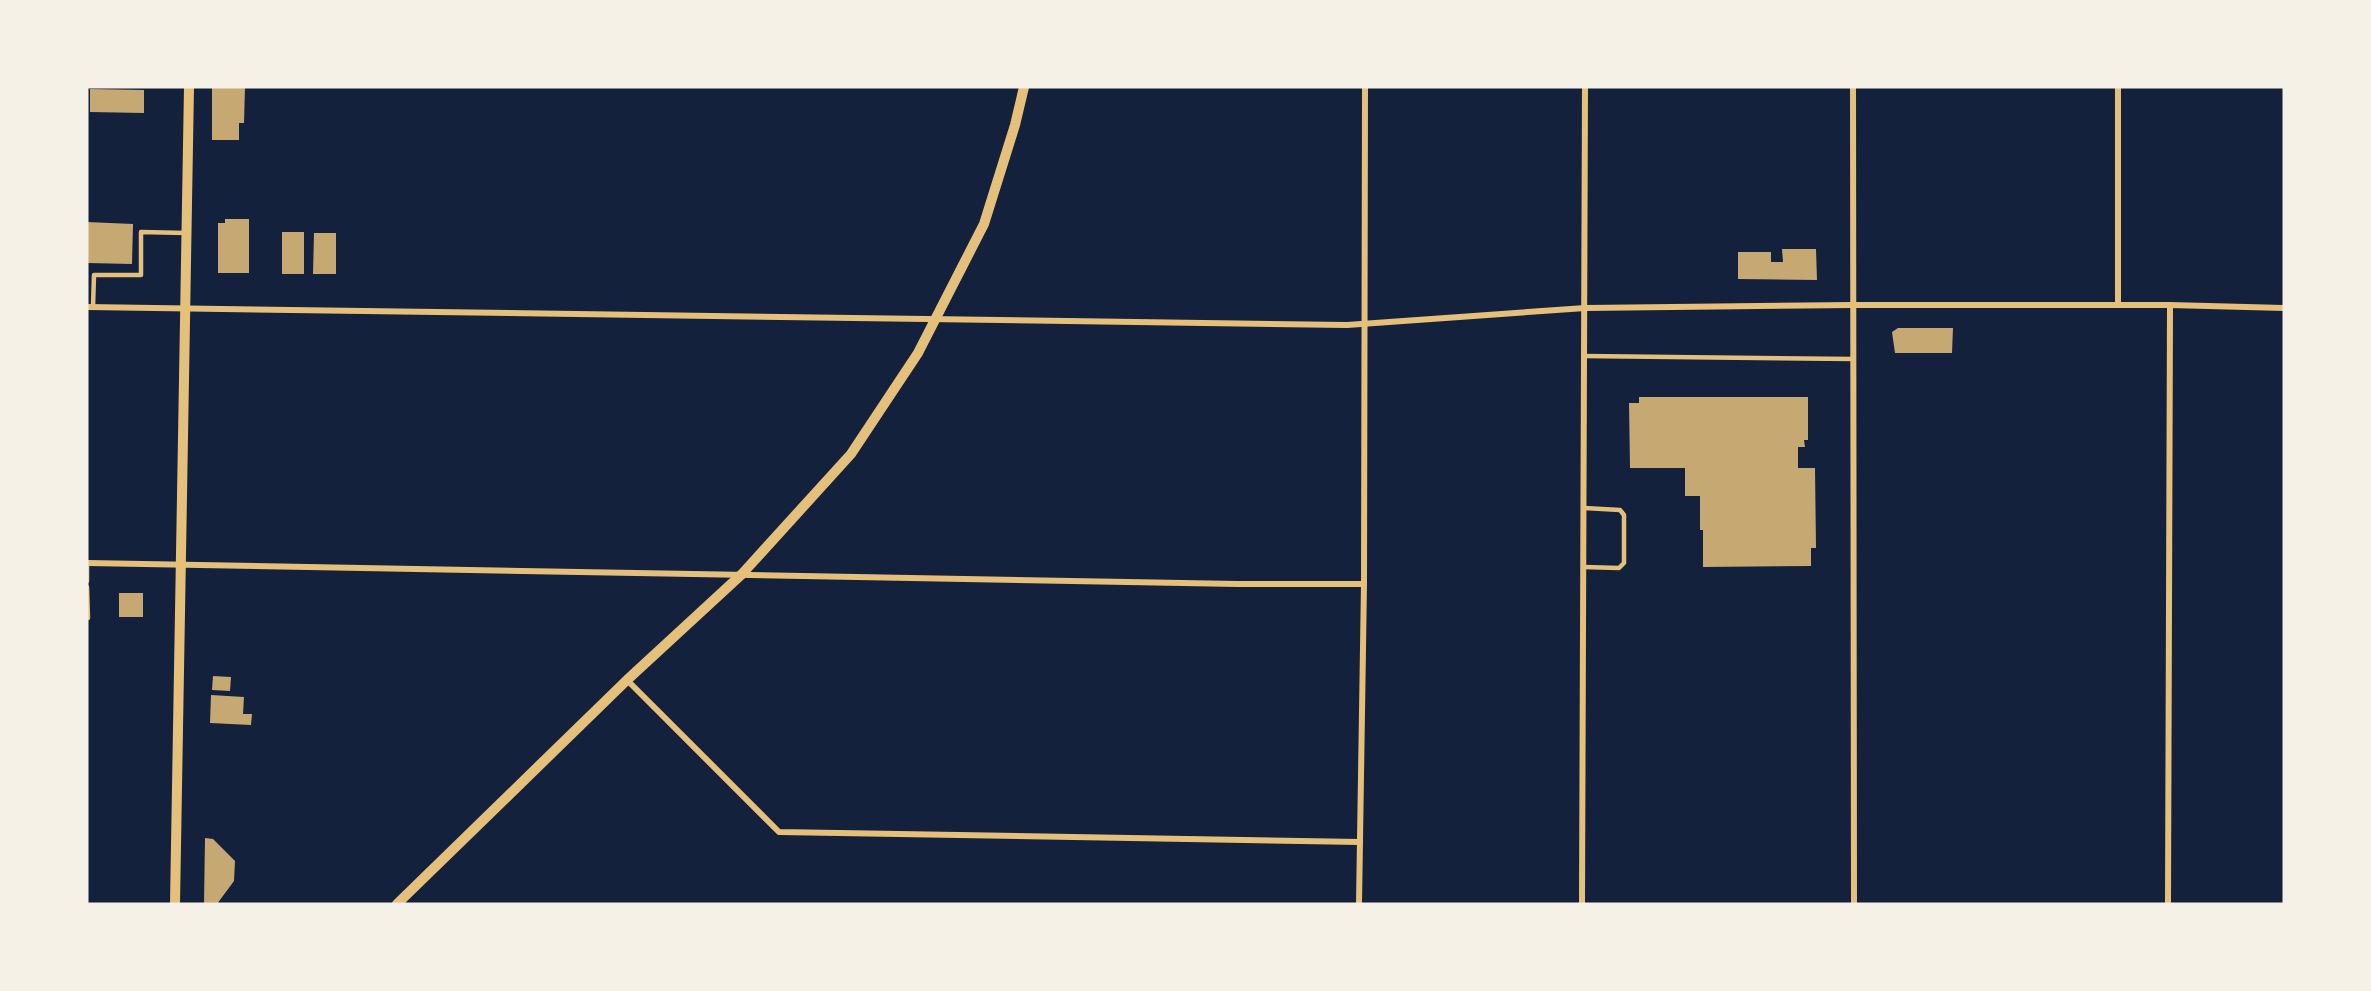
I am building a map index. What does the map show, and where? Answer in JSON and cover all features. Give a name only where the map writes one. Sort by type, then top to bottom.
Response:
[{"type":"street","points":[[175,904],[189,87]]},
{"type":"street","points":[[397,904],[627,680],[742,574],[851,454],[892,394],[935,321],[984,224],[1015,125],[1024,87]]},
{"type":"street","points":[[1359,904],[1364,584],[1365,87]]},
{"type":"street","points":[[1582,904],[1584,87]]},
{"type":"street","points":[[1853,87],[1854,904]]},
{"type":"street","points":[[2118,87],[2118,304]]},
{"type":"street","points":[[90,307],[935,321],[1363,325],[1584,308],[1853,304],[2170,304],[2284,308]]},
{"type":"street","points":[[2168,904],[2170,304]]},
{"type":"street","points":[[87,562],[1227,584],[1364,584]]},
{"type":"street","points":[[627,680],[779,832],[1360,842]]},
{"type":"lane","points":[[90,307],[94,275],[141,275],[141,232],[187,233]]},
{"type":"lane","points":[[1584,356],[1853,359]]},
{"type":"lane","points":[[1584,508],[1620,510],[1624,515],[1624,563],[1619,568],[1584,567]]},
{"type":"lane","points":[[87,562],[87,581]]},
{"type":"lane","points":[[87,587],[88,618]]},
{"type":"building","points":[[212,87],[245,87],[244,123],[239,123],[239,140],[212,140]]},
{"type":"building","points":[[90,89],[144,90],[144,113],[90,112]]},
{"type":"building","points":[[225,219],[249,219],[249,273],[218,273],[218,223],[225,223]]},
{"type":"building","points":[[87,222],[133,224],[132,264],[87,263]]},
{"type":"building","points":[[282,232],[304,232],[304,274],[282,274]]},
{"type":"building","points":[[314,233],[336,233],[336,274],[313,274]]},
{"type":"building","points":[[1782,249],[1816,249],[1817,280],[1738,279],[1738,252],[1771,252],[1771,262],[1783,262]]},
{"type":"building","points":[[1898,328],[1953,328],[1952,353],[1895,353],[1892,332]]},
{"type":"building","points":[[1639,397],[1808,397],[1808,440],[1804,440],[1805,447],[1798,447],[1798,468],[1815,468],[1816,548],[1811,548],[1811,566],[1703,567],[1700,496],[1685,496],[1685,468],[1630,468],[1629,403],[1639,403]]},
{"type":"building","points":[[119,593],[143,593],[143,617],[119,617]]},
{"type":"building","points":[[213,676],[231,677],[230,691],[212,690]]},
{"type":"building","points":[[211,695],[244,697],[243,714],[252,714],[251,725],[210,723]]},
{"type":"building","points":[[205,838],[213,839],[235,861],[234,881],[217,904],[204,904]]}]
